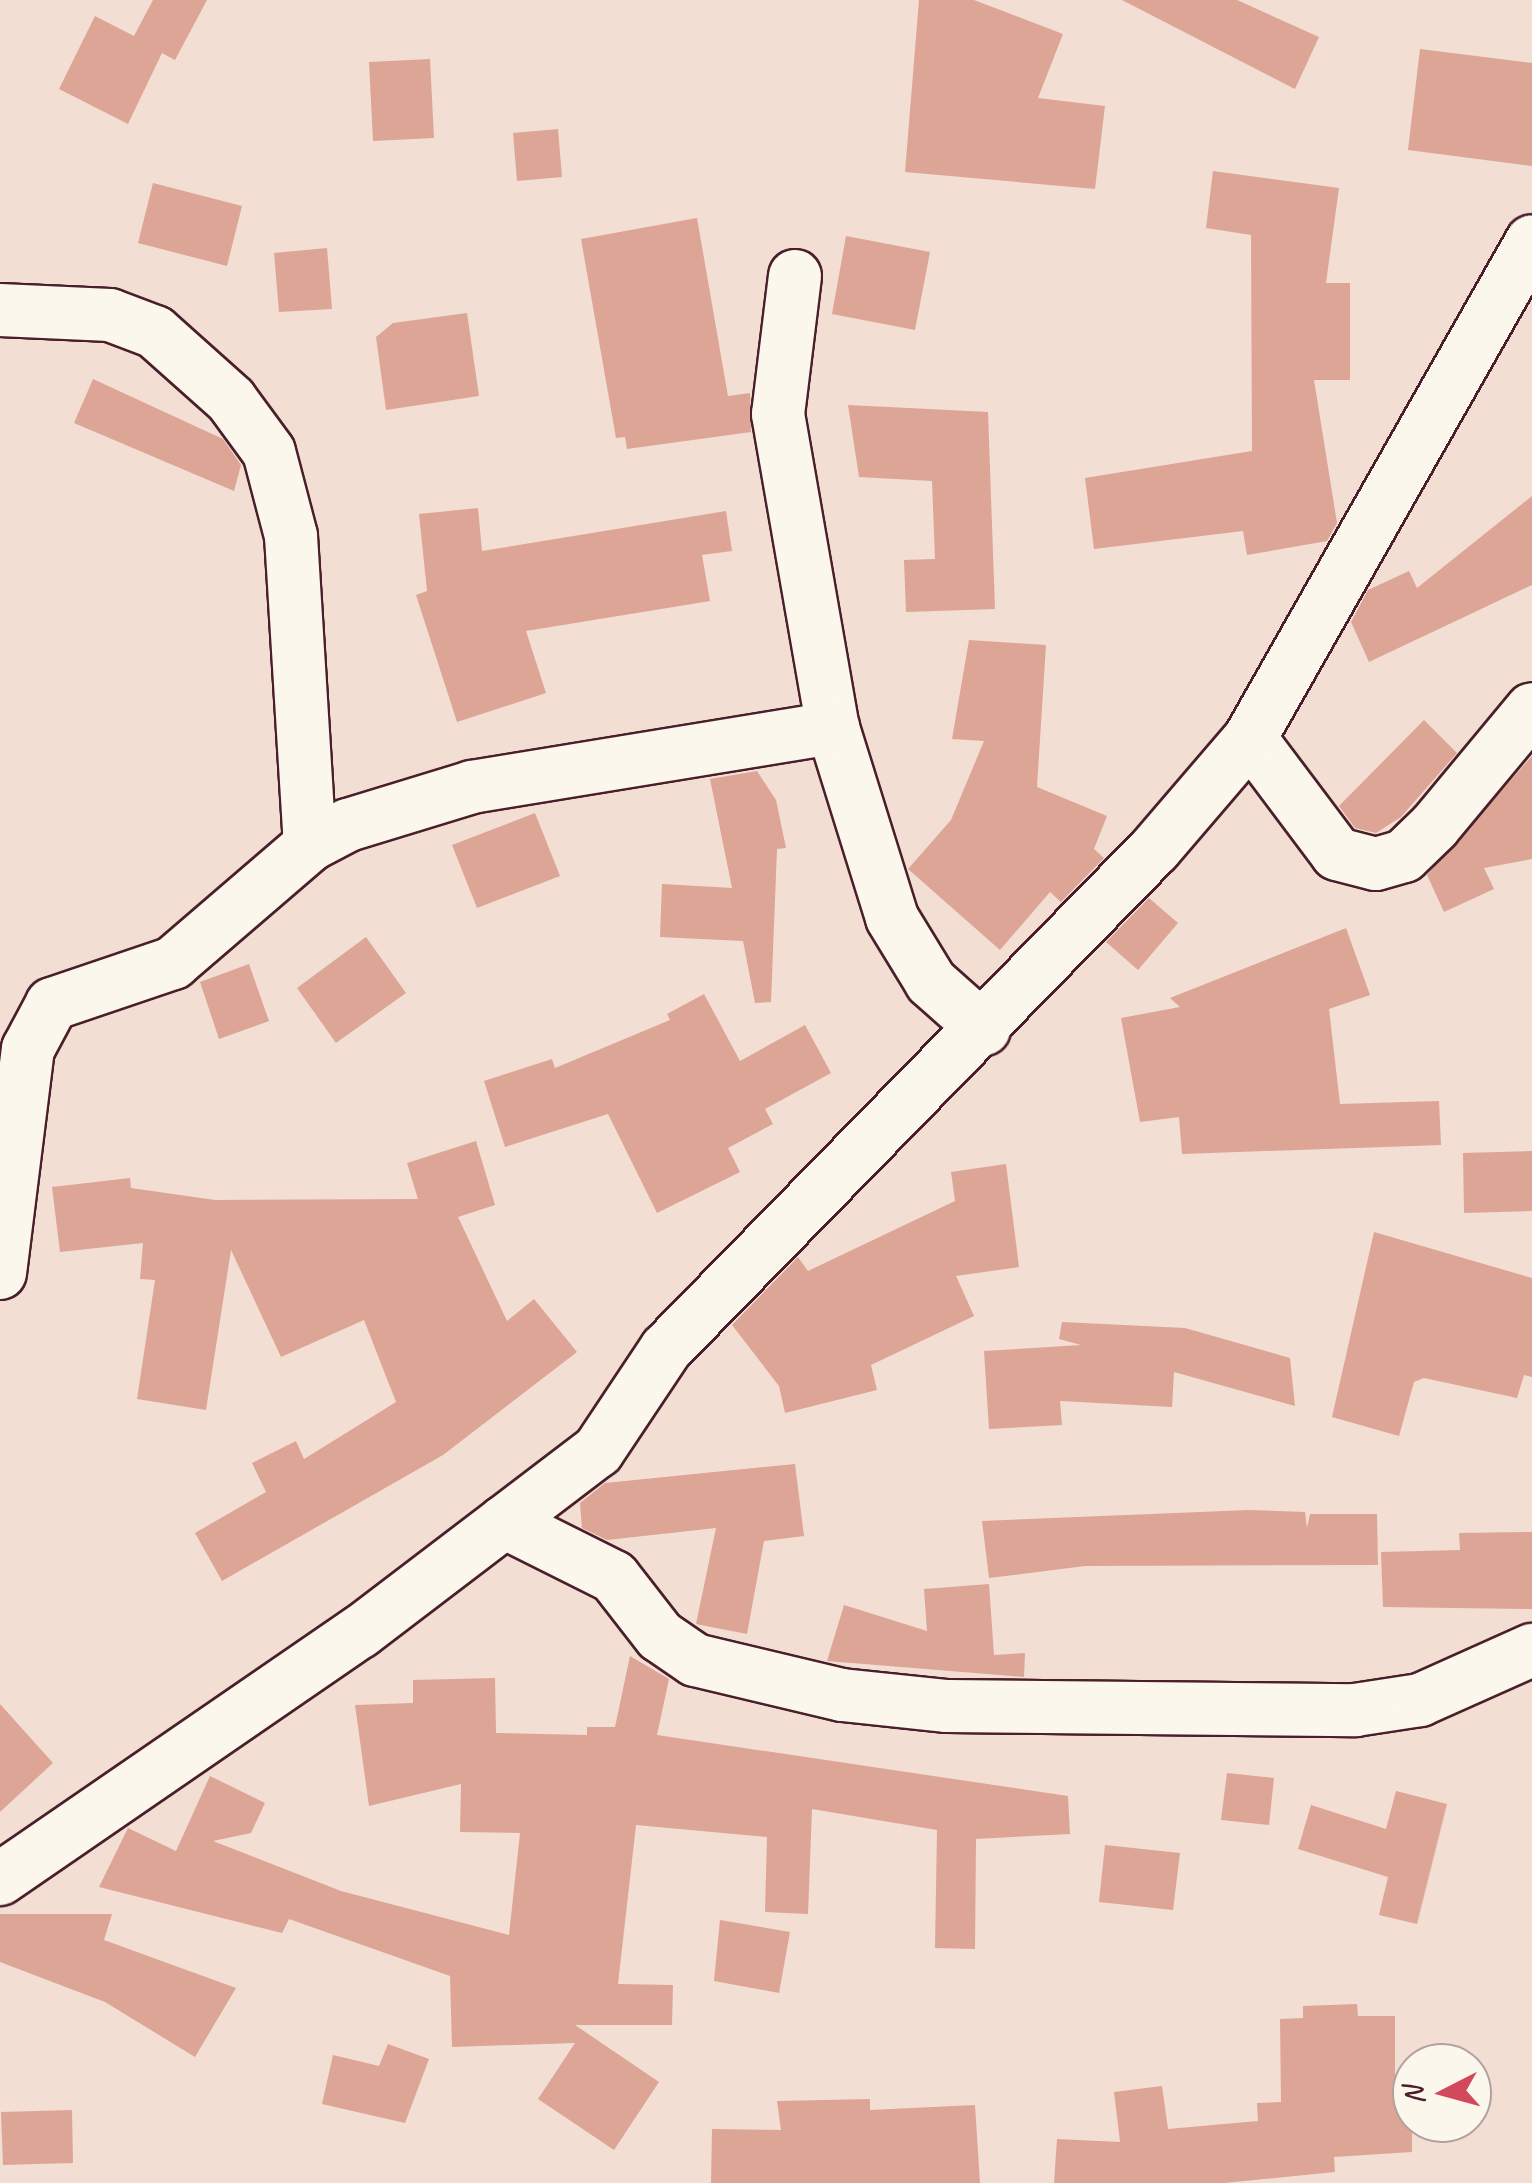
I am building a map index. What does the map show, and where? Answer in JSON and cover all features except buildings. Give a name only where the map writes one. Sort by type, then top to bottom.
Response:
[{"type":"street","points":[[0,1879],[504,1522],[598,1451],[666,1350],[984,1028],[1250,738],[1532,240]]},
{"type":"street","points":[[796,276],[781,357],[781,456],[834,728],[899,933],[932,982],[984,1028]]},
{"type":"street","points":[[0,310],[110,315],[155,332],[230,400],[269,452],[291,536],[310,845]]},
{"type":"street","points":[[1250,738],[1338,854],[1376,864],[1404,856],[1434,827],[1532,709]]},
{"type":"street","points":[[0,1273],[28,1049],[42,1012],[173,963],[310,845],[472,787],[834,728]]},
{"type":"street","points":[[504,1522],[614,1577],[660,1636],[696,1660],[842,1695],[948,1706],[1355,1710],[1420,1700],[1532,1650]]}]
